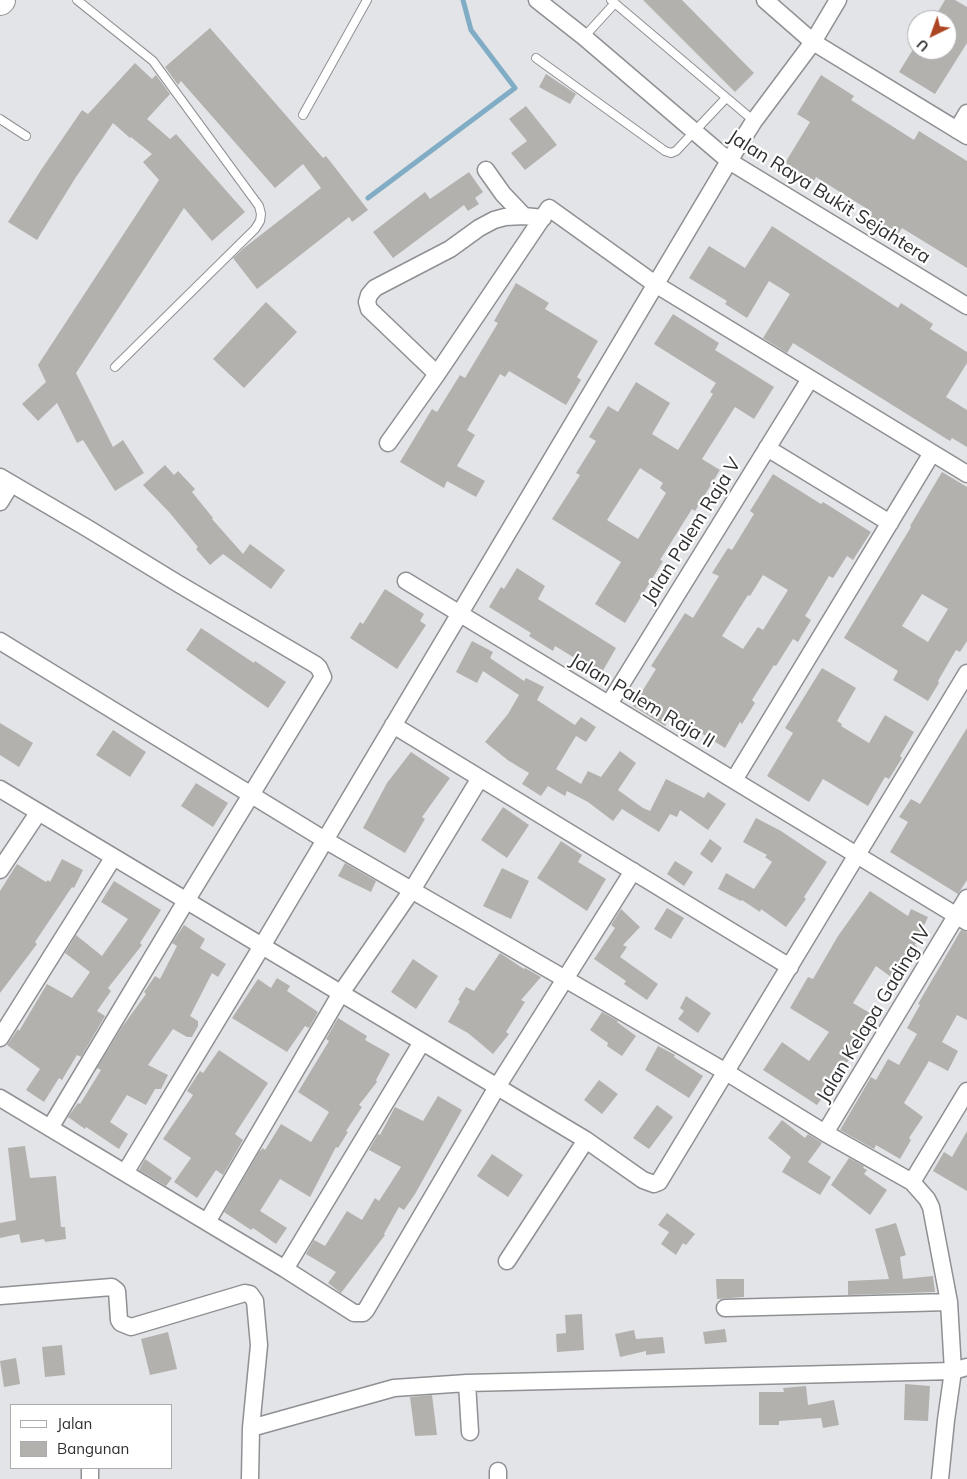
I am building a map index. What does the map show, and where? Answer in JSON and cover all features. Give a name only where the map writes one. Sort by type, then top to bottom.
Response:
[{"type":"street","name":"Jalan Raya Bukit Sejahtera","points":[[537,0],[584,37],[729,161],[967,306]]},
{"type":"street","points":[[765,0],[813,42],[962,133],[967,113]]},
{"type":"street","points":[[125,1173],[729,161],[754,121],[813,42],[838,0]]},
{"type":"street","points":[[486,170],[503,194],[524,216]]},
{"type":"street","points":[[388,443],[549,208],[655,284],[967,474]]},
{"type":"street","points":[[437,374],[369,309],[369,295],[375,288],[450,249],[479,228],[494,220],[505,217],[524,216],[543,218]]},
{"type":"street","name":"Jalan Palem Raja V","points":[[609,704],[810,379]]},
{"type":"street","points":[[767,448],[890,523]]},
{"type":"street","points":[[734,780],[932,453]]},
{"type":"street","points":[[0,502],[6,481],[88,528],[319,668],[323,677],[50,1128]]},
{"type":"street","name":"Jalan Palem Raja II","points":[[406,581],[962,919]]},
{"type":"street","points":[[0,641],[325,840],[912,1182],[927,1199],[931,1207],[960,1369],[946,1420],[940,1479]]},
{"type":"street","points":[[0,789],[586,1140],[643,1180],[654,1184],[659,1182],[967,673]]},
{"type":"street","points":[[394,725],[790,967]]},
{"type":"street","points":[[207,1222],[341,993],[412,890],[480,778]]},
{"type":"street","points":[[0,870],[38,813]]},
{"type":"street","points":[[0,1038],[113,858]]},
{"type":"street","points":[[0,1098],[285,1269],[354,1313],[362,1313],[366,1310],[497,1087],[633,871]]},
{"type":"street","name":"Jalan Kelapa Gading IV","points":[[825,1133],[962,919],[967,898]]},
{"type":"street","points":[[285,1269],[422,1042]]},
{"type":"street","points":[[912,1182],[967,1091]]},
{"type":"street","points":[[507,1261],[586,1140]]},
{"type":"street","points":[[0,1296],[112,1287],[116,1291],[119,1320],[130,1327],[245,1292],[250,1294],[254,1301],[259,1345],[251,1428],[250,1479]]},
{"type":"street","points":[[725,1308],[949,1302]]},
{"type":"street","points":[[251,1428],[394,1388],[467,1383],[960,1369]]},
{"type":"street","points":[[467,1383],[470,1432]]},
{"type":"lane","points":[[77,0],[153,61],[259,206],[261,214],[255,229],[115,366]]},
{"type":"lane","points":[[302,115],[367,0]]},
{"type":"lane","points":[[584,37],[613,1],[754,121]]},
{"type":"lane","points":[[536,58],[671,153],[676,151],[726,98]]},
{"type":"lane","points":[[0,119],[26,136]]},
{"type":"building","points":[[643,0],[682,0],[754,73],[735,92]]},
{"type":"building","points":[[945,0],[955,0],[967,7],[967,43],[957,59],[957,10],[939,10]]},
{"type":"building","points":[[210,28],[323,158],[326,156],[368,210],[352,222],[349,217],[257,289],[233,258],[321,188],[303,164],[275,188],[181,81],[178,85],[165,67]]},
{"type":"building","points":[[907,59],[956,60],[935,94],[899,72]]},
{"type":"building","points":[[135,63],[152,79],[156,75],[170,94],[147,119],[170,139],[176,134],[245,212],[212,241],[184,208],[76,373],[113,447],[123,440],[144,473],[115,491],[83,440],[77,443],[57,403],[38,421],[22,404],[46,382],[38,365],[159,180],[143,162],[152,154],[113,123],[76,177],[37,240],[8,222],[82,110],[88,114]]},
{"type":"building","points":[[546,74],[576,94],[570,104],[539,87]]},
{"type":"building","points":[[821,75],[854,96],[851,100],[914,140],[919,131],[967,161],[967,268],[902,228],[898,234],[870,217],[872,212],[816,177],[814,181],[785,163],[810,122],[797,114]]},
{"type":"building","points":[[526,106],[557,145],[525,170],[511,153],[527,141],[509,119]]},
{"type":"building","points":[[469,172],[483,192],[475,198],[479,204],[468,211],[464,205],[393,258],[373,232],[425,192],[430,199]]},
{"type":"building","points":[[772,226],[898,308],[901,303],[933,324],[930,329],[967,352],[967,363],[946,397],[967,410],[967,447],[952,438],[950,441],[793,343],[787,353],[763,338],[790,294],[769,281],[747,318],[725,304],[727,301],[689,278],[709,246],[745,268]]},
{"type":"building","points":[[516,283],[549,303],[545,309],[598,341],[577,377],[581,380],[566,405],[509,371],[505,377],[500,374],[467,430],[475,435],[457,466],[485,481],[476,497],[447,481],[444,488],[400,462],[432,409],[437,412],[460,375],[465,378],[498,323],[494,321]]},
{"type":"building","points":[[266,302],[297,332],[244,388],[213,359]]},
{"type":"building","points":[[673,314],[719,343],[715,350],[774,387],[754,419],[735,407],[702,459],[720,470],[695,511],[692,509],[660,560],[663,561],[625,623],[595,604],[621,562],[552,519],[580,475],[576,473],[596,441],[589,437],[608,406],[618,412],[636,382],[670,403],[652,434],[678,450],[713,394],[710,392],[716,383],[654,344]],"holes":[[[640,468],[663,483],[660,488],[666,493],[638,539],[607,520]]]},
{"type":"building","points":[[165,465],[174,475],[178,471],[195,489],[192,492],[212,519],[243,554],[250,544],[285,570],[271,589],[223,554],[210,565],[196,549],[198,547],[169,512],[143,485]]},
{"type":"building","points":[[942,472],[967,487],[967,641],[960,652],[956,650],[928,701],[893,680],[898,671],[844,638]],"holes":[[[922,594],[948,609],[928,642],[902,626]]]},
{"type":"building","points":[[773,474],[871,532],[853,560],[847,556],[833,578],[829,576],[805,616],[811,620],[798,642],[793,639],[776,666],[774,665],[752,700],[755,703],[742,724],[740,722],[725,748],[672,715],[665,726],[633,706],[656,669],[651,666],[685,613],[693,618],[719,576],[712,573],[728,548],[732,550],[754,514],[750,511]],"holes":[[[763,575],[788,590],[763,630],[758,627],[743,649],[722,636]]]},
{"type":"building","points":[[517,568],[545,586],[538,599],[616,648],[601,674],[555,646],[553,651],[529,636],[531,633],[489,607],[501,587],[504,589]]},
{"type":"building","points":[[385,589],[424,614],[420,621],[426,625],[397,669],[350,638],[360,622],[363,624]]},
{"type":"building","points":[[201,628],[286,682],[268,708],[186,650]]},
{"type":"building","points":[[472,641],[493,652],[490,658],[524,681],[526,678],[544,687],[537,700],[575,725],[581,717],[596,727],[586,742],[576,736],[556,769],[581,784],[588,771],[601,777],[620,751],[636,763],[618,790],[643,808],[650,811],[666,779],[704,798],[708,792],[726,804],[708,830],[680,810],[677,817],[670,814],[659,832],[622,809],[613,821],[588,802],[567,791],[565,796],[548,786],[541,796],[522,784],[529,773],[509,761],[485,742],[508,714],[519,695],[483,671],[477,683],[456,672]]},
{"type":"building","points":[[822,668],[856,688],[837,721],[842,724],[841,726],[869,743],[885,715],[914,732],[900,756],[902,758],[889,779],[885,777],[868,806],[823,779],[809,802],[767,776],[793,733],[785,728]]},
{"type":"building","points":[[0,723],[33,743],[19,767],[0,755]]},
{"type":"building","points":[[967,728],[967,880],[958,894],[890,852],[908,822],[899,817],[911,799],[920,804]]},
{"type":"building","points":[[113,730],[146,752],[130,777],[96,755]]},
{"type":"building","points":[[411,752],[450,778],[422,817],[425,819],[405,853],[363,828],[387,783]]},
{"type":"building","points":[[196,783],[228,803],[213,827],[181,806]]},
{"type":"building","points":[[503,807],[529,825],[507,858],[481,840]]},
{"type":"building","points":[[756,818],[781,831],[827,862],[804,897],[806,899],[786,927],[761,909],[760,912],[742,900],[718,889],[726,873],[754,889],[772,862],[765,857],[767,855],[743,842]]},
{"type":"building","points":[[710,839],[722,848],[712,863],[700,854]]},
{"type":"building","points":[[561,841],[582,855],[578,862],[606,879],[587,911],[537,878]]},
{"type":"building","points":[[62,859],[83,870],[74,888],[72,887],[35,942],[37,944],[0,993],[0,891],[17,864],[46,882],[48,880],[50,882]]},
{"type":"building","points":[[675,861],[693,872],[684,886],[667,874]]},
{"type":"building","points":[[345,863],[376,881],[371,892],[338,876]]},
{"type":"building","points":[[502,868],[529,881],[511,919],[483,906]]},
{"type":"building","points":[[114,881],[161,910],[140,943],[142,945],[108,988],[111,991],[97,1011],[105,1016],[81,1057],[77,1055],[62,1080],[59,1078],[44,1102],[26,1090],[40,1069],[7,1045],[18,1029],[19,1031],[47,984],[72,998],[90,972],[65,953],[76,935],[102,956],[128,919],[101,902]]},
{"type":"building","points":[[870,891],[908,916],[911,909],[928,917],[915,945],[917,946],[907,962],[904,960],[891,977],[876,966],[853,1003],[878,1018],[853,1059],[851,1057],[817,1105],[763,1070],[782,1042],[809,1061],[829,1032],[790,1008],[808,977],[813,979],[838,936]]},
{"type":"building","points":[[667,908],[684,918],[671,939],[654,929]]},
{"type":"building","points":[[621,909],[640,927],[623,945],[627,947],[620,957],[658,984],[647,1000],[624,984],[626,981],[594,959],[615,928],[611,925]]},
{"type":"building","points":[[184,925],[205,939],[200,948],[226,964],[218,977],[212,973],[190,1016],[198,1021],[198,1026],[192,1037],[187,1037],[173,1029],[148,1065],[168,1075],[161,1089],[155,1089],[146,1105],[127,1095],[110,1122],[128,1134],[119,1149],[68,1117],[78,1103],[80,1104],[101,1070],[97,1068],[122,1027],[146,994],[144,992],[155,976],[160,979],[177,946],[172,943]]},
{"type":"building","points":[[961,930],[967,932],[967,1020],[957,1015],[942,1042],[958,1051],[948,1071],[929,1061],[904,1103],[923,1117],[909,1138],[911,1140],[900,1159],[876,1145],[874,1149],[840,1130],[871,1077],[876,1080],[888,1059],[899,1065],[917,1034],[907,1028],[920,1005],[918,1004]]},
{"type":"building","points":[[500,953],[524,969],[541,977],[521,1000],[525,1002],[506,1032],[509,1034],[493,1054],[468,1033],[448,1022],[466,987],[474,991]]},
{"type":"building","points":[[413,959],[438,976],[416,1009],[391,992]]},
{"type":"building","points":[[277,978],[290,986],[287,991],[318,1012],[309,1028],[305,1026],[287,1052],[232,1018],[258,979],[271,988]]},
{"type":"building","points":[[686,996],[711,1013],[698,1033],[678,1019],[684,1011],[680,1008]]},
{"type":"building","points":[[602,1012],[618,1021],[636,1036],[622,1056],[607,1046],[608,1043],[590,1030]]},
{"type":"building","points":[[338,1018],[367,1036],[365,1040],[390,1054],[376,1080],[377,1082],[359,1105],[362,1107],[346,1131],[348,1132],[338,1148],[336,1147],[310,1197],[280,1179],[260,1211],[287,1228],[276,1244],[253,1228],[251,1230],[224,1212],[259,1152],[263,1148],[265,1150],[281,1124],[311,1142],[329,1112],[298,1092],[329,1041],[326,1039]]},
{"type":"building","points":[[658,1046],[675,1055],[674,1057],[703,1076],[689,1098],[645,1070]]},
{"type":"building","points":[[219,1050],[268,1083],[235,1134],[243,1140],[223,1175],[216,1170],[197,1198],[174,1182],[191,1158],[163,1139],[193,1095],[187,1091],[200,1071],[203,1073]]},
{"type":"building","points":[[599,1080],[618,1094],[602,1114],[584,1100]]},
{"type":"building","points":[[438,1096],[462,1110],[415,1194],[404,1210],[399,1207],[385,1235],[341,1293],[328,1283],[336,1272],[306,1254],[314,1240],[325,1246],[347,1211],[362,1220],[375,1198],[379,1201],[401,1167],[369,1150],[378,1134],[380,1135],[395,1107],[423,1121]]},
{"type":"building","points":[[657,1105],[673,1117],[649,1149],[633,1138]]},
{"type":"building","points":[[782,1120],[805,1138],[808,1134],[822,1143],[808,1162],[831,1177],[820,1195],[782,1172],[791,1157],[768,1138]]},
{"type":"building","points":[[967,1131],[967,1191],[933,1171],[944,1152],[952,1157]]},
{"type":"building","points":[[25,1146],[30,1178],[56,1176],[61,1227],[65,1227],[66,1239],[45,1242],[44,1239],[21,1243],[19,1234],[0,1238],[0,1223],[16,1220],[8,1148]]},
{"type":"building","points":[[492,1154],[523,1175],[508,1197],[477,1176]]},
{"type":"building","points":[[849,1158],[864,1166],[863,1168],[867,1170],[864,1174],[887,1190],[870,1215],[831,1185]]},
{"type":"building","points":[[145,1159],[172,1178],[166,1186],[139,1170]]},
{"type":"building","points":[[667,1213],[695,1234],[686,1245],[683,1243],[676,1255],[661,1244],[669,1232],[658,1225]]},
{"type":"building","points":[[896,1223],[906,1255],[900,1257],[903,1279],[933,1276],[935,1292],[848,1295],[848,1281],[889,1279],[875,1229]]},
{"type":"building","points":[[716,1279],[744,1279],[744,1297],[717,1299]]},
{"type":"building","points":[[582,1314],[584,1350],[557,1352],[556,1334],[566,1333],[565,1315]]},
{"type":"building","points":[[725,1329],[727,1342],[705,1344],[703,1332]]},
{"type":"building","points":[[634,1330],[636,1339],[663,1337],[665,1353],[646,1355],[646,1351],[620,1357],[615,1334]]},
{"type":"building","points":[[168,1332],[177,1369],[150,1375],[141,1339]]},
{"type":"building","points":[[62,1345],[65,1375],[45,1377],[42,1347]]},
{"type":"building","points":[[16,1358],[20,1384],[4,1387],[0,1361]]},
{"type":"building","points":[[905,1384],[930,1386],[928,1421],[904,1420]]},
{"type":"building","points":[[806,1386],[808,1405],[834,1400],[839,1425],[823,1428],[821,1418],[779,1421],[779,1425],[759,1425],[759,1392],[784,1392],[783,1388]]},
{"type":"building","points":[[432,1395],[437,1435],[415,1436],[410,1397]]},
{"type":"waterway","points":[[368,198],[515,88],[471,30],[463,0]]}]
